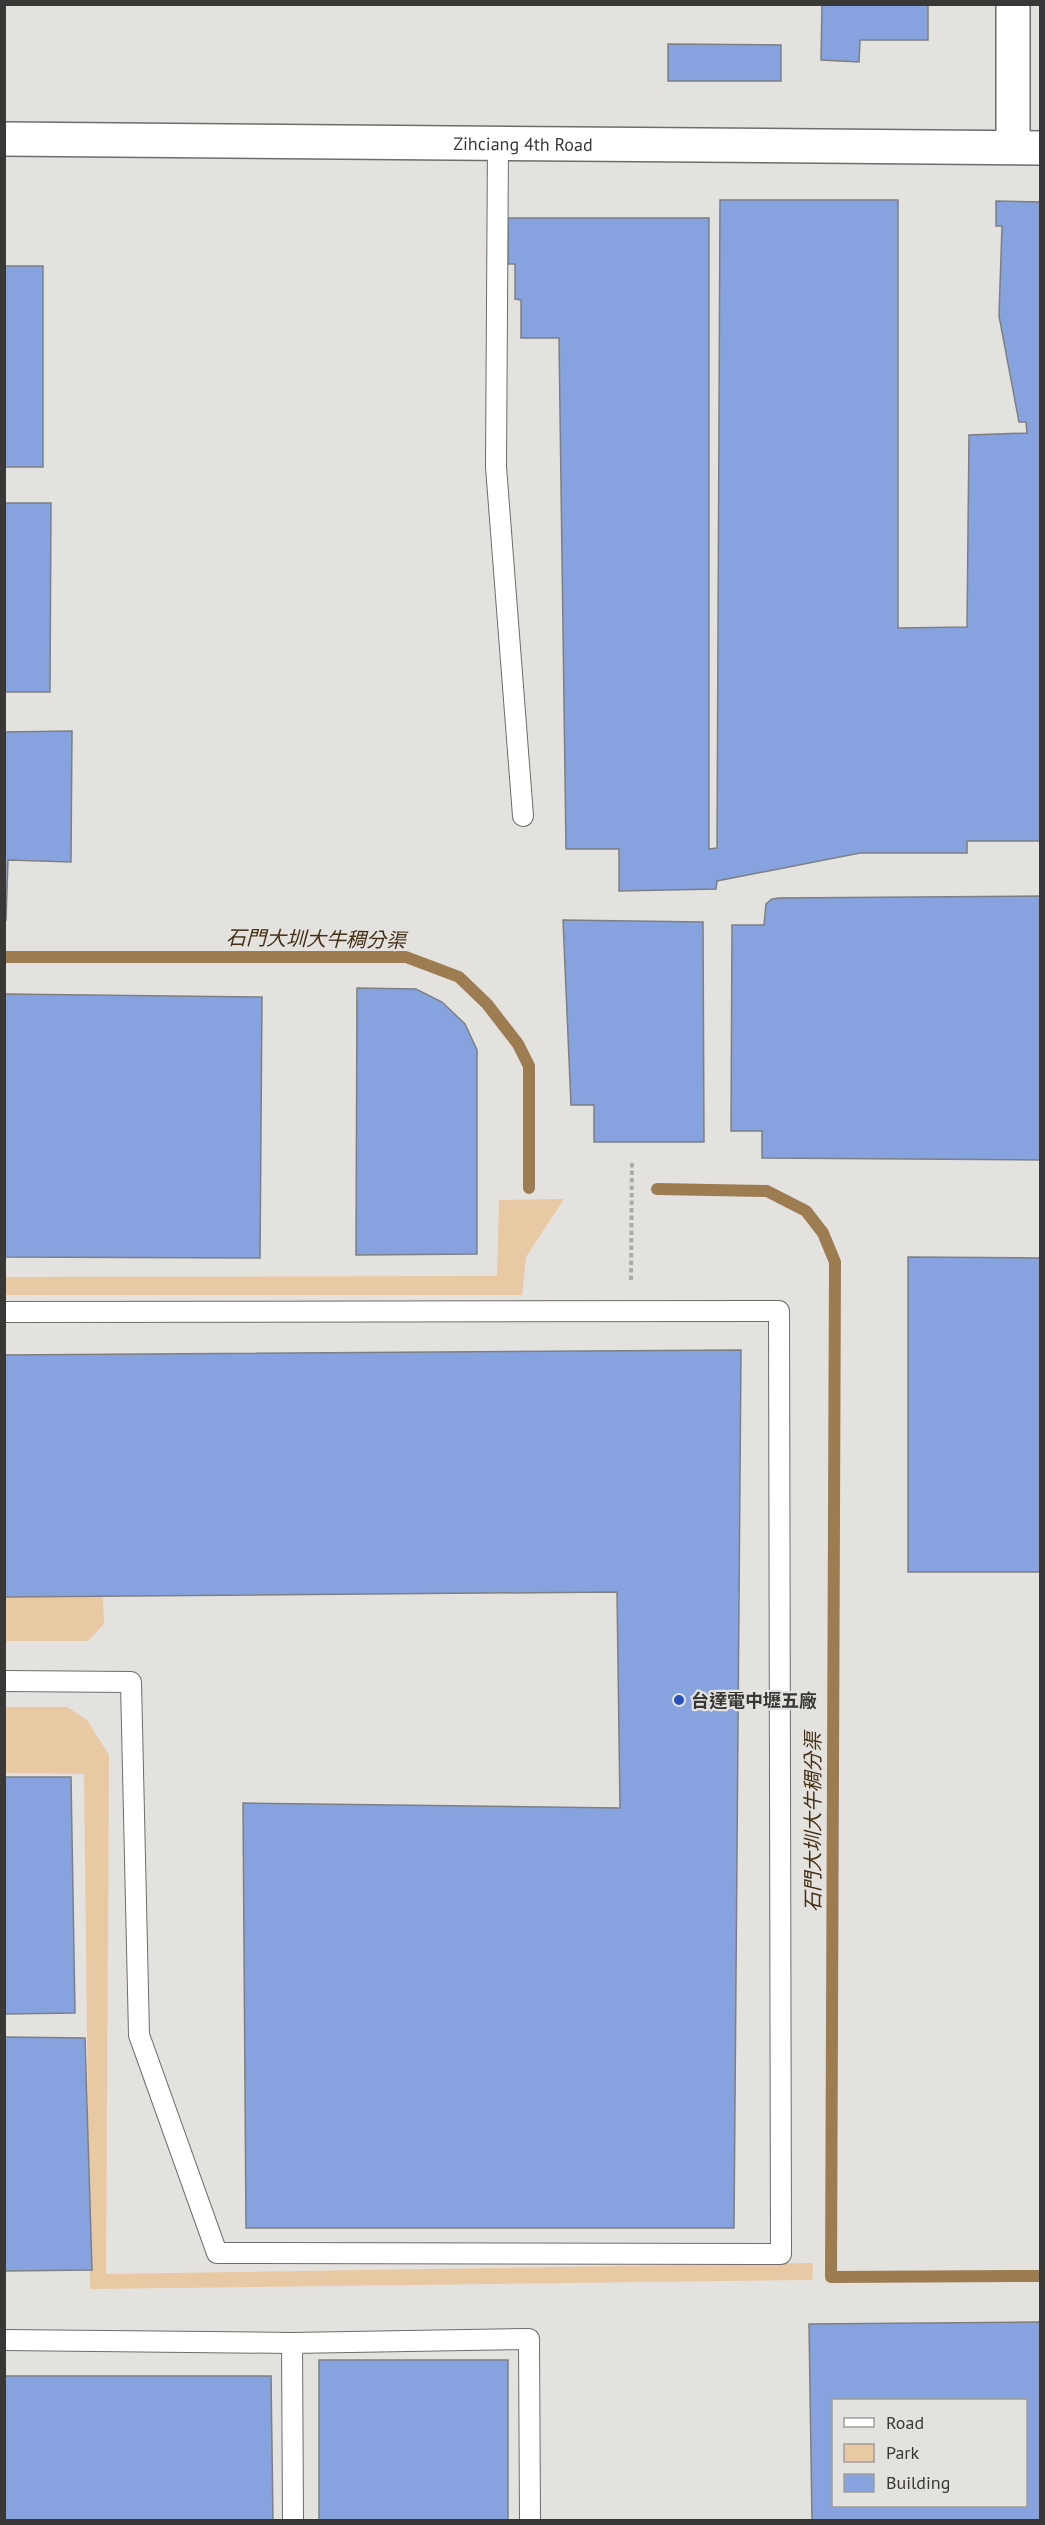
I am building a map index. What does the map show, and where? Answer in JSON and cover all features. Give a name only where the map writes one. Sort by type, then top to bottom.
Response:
[{"type":"street","points":[[1013,4],[1027,147]]},
{"type":"street","name":"Zihciang 4th Road","points":[[4,139],[1027,147]]},
{"type":"lane","points":[[498,144],[496,467],[523,816]]},
{"type":"lane","points":[[4,1312],[779,1311],[781,2254],[217,2253],[139,2035],[130,1682],[4,1681]]},
{"type":"lane","points":[[4,2340],[292,2343],[530,2339],[531,2520]]},
{"type":"lane","points":[[292,2343],[293,2520]]},
{"type":"path","points":[[630,1311],[632,1163]]},
{"type":"green space","points":[[564,1199],[526,1257],[522,1295],[5,1295],[5,1277],[497,1276],[499,1200]]},
{"type":"green space","points":[[103,1596],[104,1624],[88,1641],[5,1641],[4,1597]]},
{"type":"green space","points":[[4,1707],[67,1707],[87,1720],[109,1755],[106,2274],[813,2263],[812,2280],[90,2289],[84,1774],[5,1773]]},
{"type":"building","points":[[822,4],[928,4],[928,40],[860,40],[859,62],[821,60]]},
{"type":"building","points":[[668,44],[781,45],[781,81],[668,81]]},
{"type":"building","points":[[720,200],[898,200],[898,628],[967,627],[969,435],[1027,433],[1026,422],[1019,422],[999,316],[1002,226],[996,226],[996,201],[1040,202],[1040,841],[967,841],[967,853],[860,853],[717,881],[716,889],[619,891],[619,849],[566,849],[559,338],[521,338],[521,300],[515,299],[515,264],[508,264],[508,218],[709,218],[709,849],[717,848]]},
{"type":"building","points":[[4,266],[43,266],[43,467],[4,467]]},
{"type":"building","points":[[4,503],[51,503],[50,692],[4,692]]},
{"type":"building","points":[[72,731],[71,862],[8,860],[6,920],[4,920],[4,732]]},
{"type":"building","points":[[1040,896],[1040,1160],[762,1158],[762,1131],[731,1131],[732,925],[764,925],[766,904],[772,899],[779,898]]},
{"type":"building","points":[[563,920],[703,922],[704,1142],[594,1142],[594,1105],[571,1105]]},
{"type":"building","points":[[357,988],[416,989],[442,1002],[465,1024],[477,1050],[477,1254],[356,1255]]},
{"type":"building","points":[[4,994],[262,997],[260,1258],[4,1257]]},
{"type":"building","points":[[908,1257],[1040,1258],[1040,1572],[908,1572]]},
{"type":"building","name":"台達電中壢五廠","points":[[741,1350],[734,2228],[246,2228],[243,1803],[620,1808],[617,1592],[4,1597],[4,1355]]},
{"type":"building","points":[[4,1777],[71,1777],[75,2013],[4,2014]]},
{"type":"building","points":[[4,2037],[85,2038],[92,2270],[4,2271]]},
{"type":"building","points":[[1040,2322],[1040,2520],[812,2520],[809,2324]]},
{"type":"building","points":[[319,2360],[508,2360],[508,2520],[319,2520]]},
{"type":"building","points":[[4,2376],[271,2376],[273,2520],[4,2520]]},
{"type":"waterway","name":"石門大圳大牛稠分渠","points":[[4,957],[406,957],[459,977],[487,1004],[518,1044],[529,1066],[529,1188]]},
{"type":"waterway","name":"石門大圳大牛稠分渠","points":[[657,1189],[767,1191],[806,1211],[823,1233],[835,1262],[831,2277],[1040,2276]]},
{"type":"place","name":"台達電中壢五廠","points":[[679,1700]]}]
